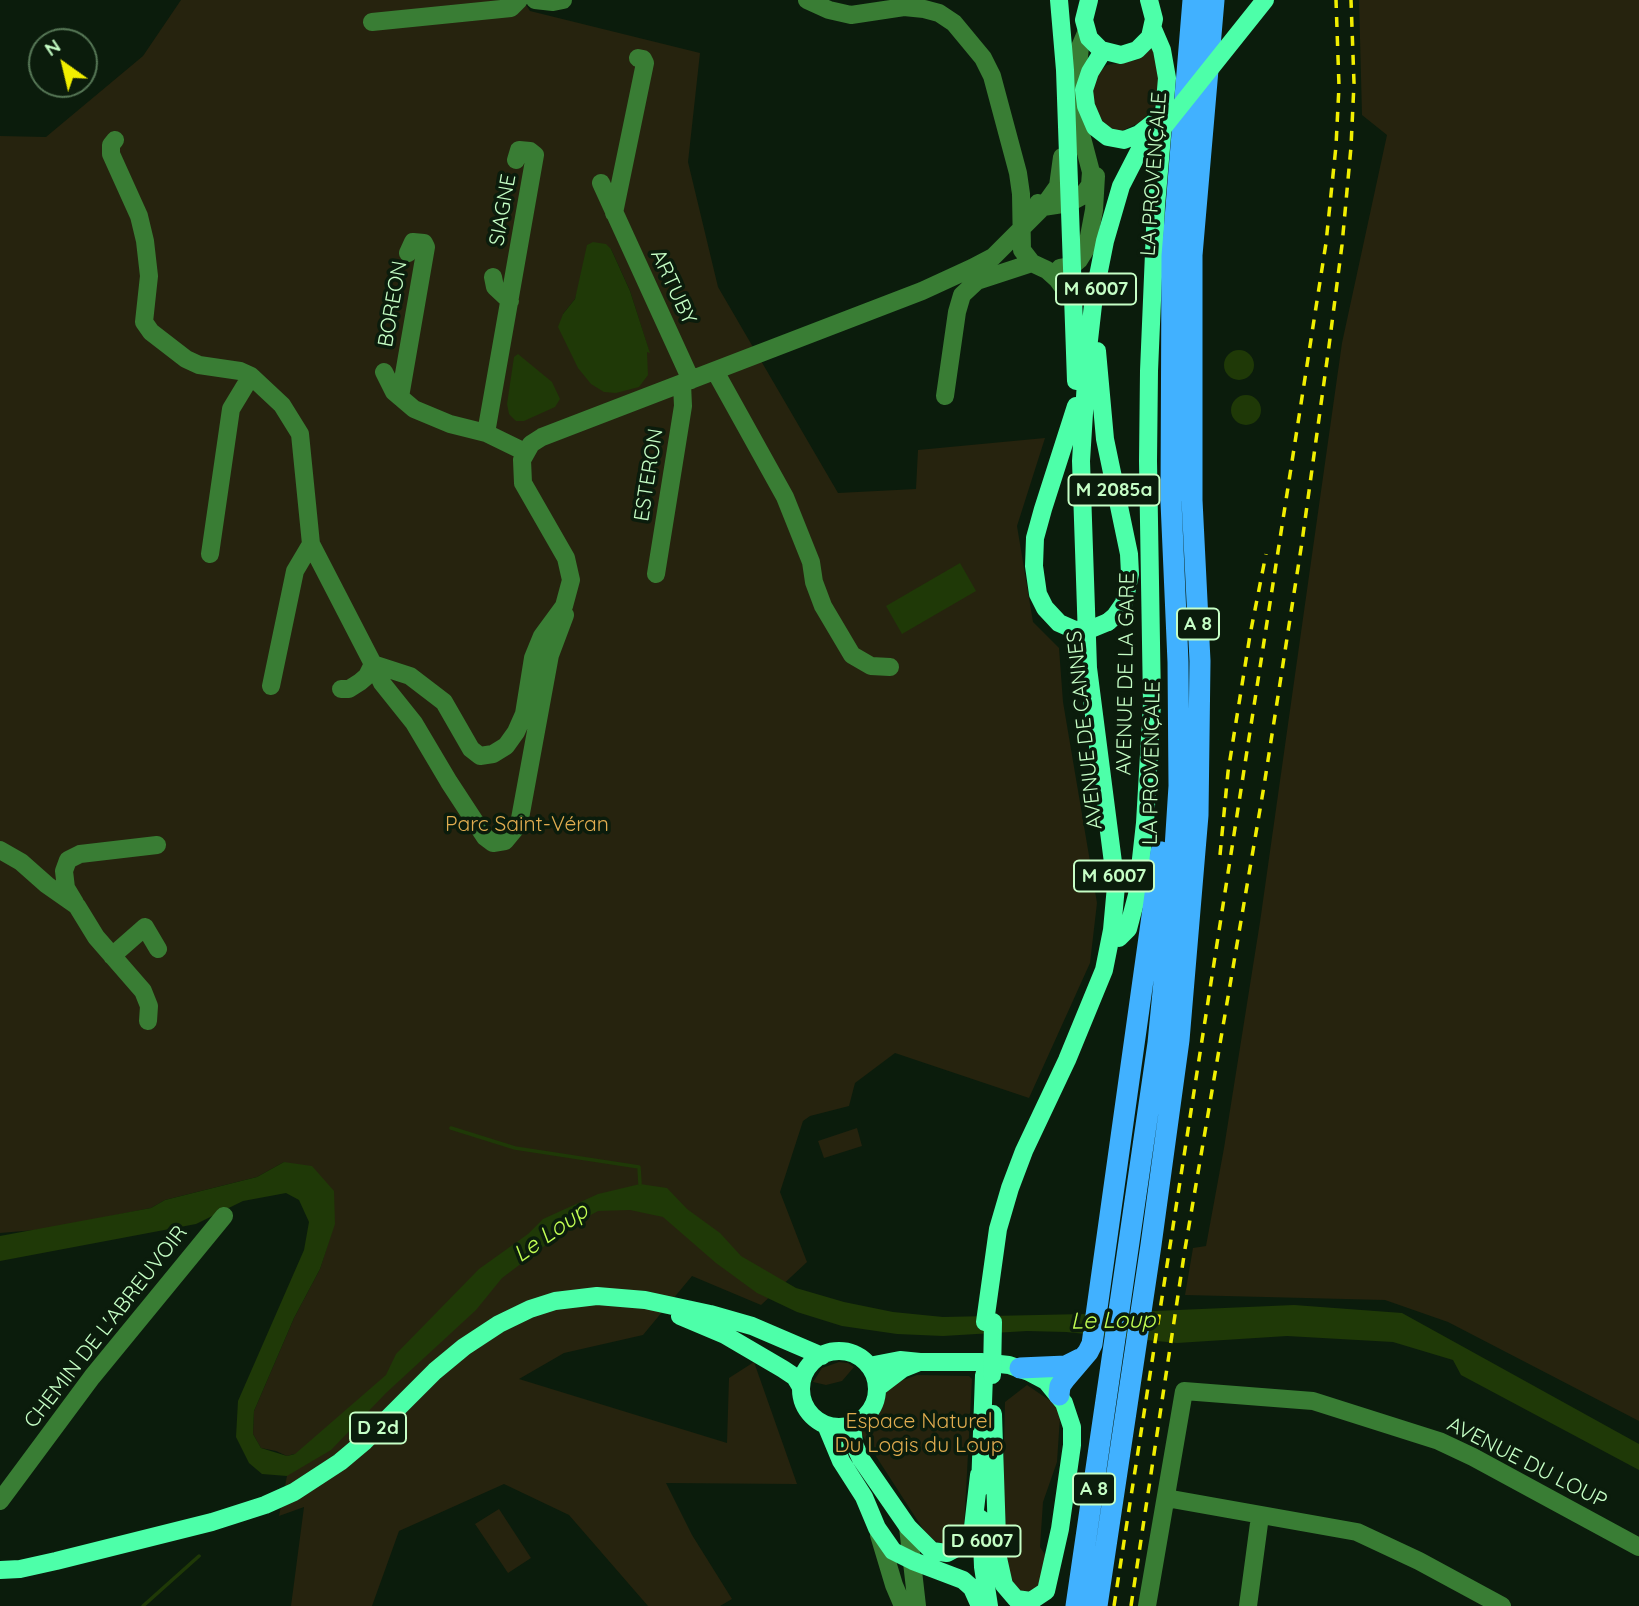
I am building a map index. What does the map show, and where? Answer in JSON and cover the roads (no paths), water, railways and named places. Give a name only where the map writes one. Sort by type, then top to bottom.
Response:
[{"type":"highway","name":"LA PROVENÇALE","points":[[1076,1606],[1158,1043],[1171,911],[1179,786],[1178,662],[1171,502],[1172,256],[1193,0]]},
{"type":"highway","name":"LA PROVENÇALE","points":[[1097,1606],[1133,1374],[1179,1040],[1198,815],[1200,661],[1192,500],[1192,255],[1214,0]]},
{"type":"highway","points":[[1059,1395],[1060,1386],[1089,1348],[1105,1259],[1159,872],[1178,662]]},
{"type":"highway","points":[[1020,1368],[1066,1366],[1089,1348]]},
{"type":"main road","name":"M 2085a","points":[[1059,0],[1065,70],[1076,405],[1035,538],[1034,566],[1038,594],[1045,608],[1059,623],[1076,630],[1091,629],[1115,616],[1124,603],[1130,574],[1129,554],[1105,439],[1097,351]]},
{"type":"main road","name":"AVENUE DE LA GARE","points":[[1119,938],[1128,929],[1137,895],[1145,823],[1152,703],[1149,371],[1156,206],[1167,78],[1162,50],[1153,29],[1154,14],[1149,0]]},
{"type":"main road","name":"AVENUE DE CANNES","points":[[989,1606],[983,1567],[979,1475],[998,1229],[1024,1152],[1067,1060],[1104,970],[1115,911],[1116,886],[1088,668],[1081,461],[1094,296],[1105,241],[1121,186],[1139,151],[1255,0]]},
{"type":"main road","name":"AVENUE DE CANNES","points":[[994,1270],[1017,1192],[1098,1014],[1119,938],[1123,860],[1097,668],[1092,449],[1092,399],[1109,262],[1125,196],[1155,130],[1265,0]]},
{"type":"main road","points":[[1087,1],[1084,17],[1086,33],[1094,45],[1103,51],[1118,55],[1135,51],[1148,40],[1153,29]]},
{"type":"main road","points":[[1103,51],[1086,82],[1084,97],[1092,121],[1101,133],[1116,140],[1155,130]]},
{"type":"main road","points":[[1076,405],[1081,461]]},
{"type":"main road","name":"D 2d","points":[[0,1570],[20,1569],[212,1522],[265,1505],[294,1492],[321,1476],[356,1448],[435,1371],[464,1347],[509,1319],[555,1301],[612,1296],[645,1300],[752,1326],[822,1356]]},
{"type":"main road","name":"D 2d","points":[[645,1300],[735,1341],[790,1373],[801,1387]]},
{"type":"main road","points":[[838,1352],[849,1353],[869,1366],[877,1388],[873,1406],[867,1415],[852,1425],[842,1427],[826,1425],[814,1418],[807,1409],[801,1387],[810,1366],[822,1356],[838,1352]]},
{"type":"main road","points":[[869,1366],[887,1361],[981,1362],[1020,1368],[1046,1381],[1059,1395],[1068,1410],[1073,1435],[1060,1529],[1046,1591],[1037,1599],[1021,1602],[1012,1596],[1004,1585],[998,1558]]},
{"type":"main road","points":[[877,1388],[902,1369],[920,1362]]},
{"type":"main road","name":"AVENUE DE CANNES","points":[[988,1375],[999,1606]]},
{"type":"main road","points":[[826,1425],[837,1454],[864,1497],[877,1528],[893,1550],[968,1584],[980,1606]]},
{"type":"main road","points":[[852,1425],[856,1451],[908,1527],[926,1547],[939,1554],[962,1547],[971,1534],[979,1475]]},
{"type":"main road","points":[[1050,1606],[1062,1547],[1060,1529]]},
{"type":"main road","name":"D 2d","points":[[0,1561],[97,1551]]},
{"type":"street","points":[[372,22],[511,8],[519,0]]},
{"type":"street","points":[[535,0],[563,0]]},
{"type":"street","points":[[807,0],[829,10],[851,15],[904,7],[924,9],[939,13],[954,23],[983,58],[992,76],[1021,194],[1020,231],[1034,261],[1067,290],[1073,301]]},
{"type":"street","points":[[1021,194],[1042,207],[1069,202],[1082,196],[1090,186],[1091,172],[1076,115],[1074,95],[1080,47],[1086,33]]},
{"type":"street","points":[[614,213],[645,63],[638,58]]},
{"type":"street","points":[[993,257],[1072,266],[1087,247],[1094,210],[1096,168],[1084,122],[1084,97]]},
{"type":"street","points":[[373,664],[410,676],[444,702],[471,749],[480,756],[493,754],[506,746],[524,713],[533,658],[542,636],[564,606],[571,580],[566,558],[523,483],[521,470],[525,452],[531,444],[542,437],[922,291],[993,257],[1042,207],[1058,186],[1067,126]]},
{"type":"street","points":[[115,140],[111,145],[111,154],[139,216],[145,241],[149,276],[144,322],[150,332],[186,359],[200,365],[240,371],[251,376],[282,405],[300,434],[311,544],[382,683],[414,723],[485,837],[494,843],[505,841],[519,824],[550,655],[567,608],[568,593]]},
{"type":"street","name":"SIAGNE","points":[[485,433],[535,155],[530,151],[519,150],[516,160]]},
{"type":"street","name":"ARTUBY","points":[[601,183],[687,382]]},
{"type":"street","name":"BOREON","points":[[400,397],[426,247],[424,243],[413,242],[408,253]]},
{"type":"street","points":[[945,396],[957,312],[962,295],[977,281],[1034,261]]},
{"type":"street","points":[[493,277],[495,287],[510,301]]},
{"type":"street","points":[[715,371],[785,497],[811,562],[814,583],[823,606],[852,655],[871,666],[890,667]]},
{"type":"street","points":[[384,372],[390,386],[414,409],[450,424],[485,433],[525,452]]},
{"type":"street","points":[[210,555],[231,409],[251,376]]},
{"type":"street","name":"ESTERON","points":[[656,574],[687,382]]},
{"type":"street","points":[[271,686],[295,571],[311,544]]},
{"type":"street","points":[[341,689],[349,689],[360,682],[367,676],[373,664]]},
{"type":"street","points":[[148,1021],[149,1006],[143,991],[96,937],[66,888],[64,872],[68,860],[80,854],[157,845]]},
{"type":"street","points":[[0,850],[21,862],[77,906]]},
{"type":"street","points":[[112,956],[145,927],[158,949]]},
{"type":"street","name":"CHEMIN DE L'ABREUVOIR","points":[[0,1501],[92,1377],[224,1216]]},
{"type":"street","name":"AVENUE DU LOUP","points":[[1166,1498],[1184,1391],[1313,1401],[1439,1441],[1496,1469],[1639,1548]]},
{"type":"street","points":[[1147,1606],[1166,1498],[1357,1532],[1419,1561],[1502,1606]]},
{"type":"street","points":[[1248,1606],[1260,1516]]},
{"type":"street","points":[[908,1527],[917,1599]]},
{"type":"street","points":[[877,1528],[903,1606]]},
{"type":"street","points":[[894,1585],[901,1570],[913,1561],[939,1554]]},
{"type":"street","points":[[917,1599],[929,1579],[944,1572]]},
{"type":"street","points":[[894,1585],[917,1599]]},
{"type":"water","points":[[593,242],[606,244],[611,249],[630,291],[650,353],[647,352],[648,375],[639,387],[616,393],[604,392],[591,384],[578,368],[558,327],[563,314],[575,299],[587,245]]},
{"type":"water","points":[[1239,350],[1250,354],[1254,365],[1250,376],[1239,380],[1228,376],[1224,365],[1228,354]]},
{"type":"water","points":[[518,354],[552,382],[560,399],[555,407],[524,421],[516,421],[509,414],[507,404],[514,357]]},
{"type":"water","points":[[1246,395],[1257,399],[1261,410],[1257,421],[1246,425],[1235,421],[1231,410],[1235,399]]},
{"type":"water","points":[[960,563],[976,591],[902,634],[886,606]]},
{"type":"water","name":"Le Loup","points":[[284,1162],[312,1166],[334,1191],[335,1224],[320,1269],[294,1318],[254,1411],[253,1434],[261,1448],[287,1456],[295,1454],[386,1375],[396,1354],[479,1269],[528,1234],[543,1219],[598,1194],[640,1184],[667,1188],[687,1209],[720,1233],[741,1256],[796,1288],[893,1312],[943,1317],[1294,1305],[1402,1313],[1639,1444],[1639,1470],[1461,1375],[1453,1360],[1393,1342],[1287,1336],[1177,1343],[1066,1332],[1027,1331],[943,1336],[897,1334],[842,1326],[797,1312],[757,1293],[716,1263],[663,1217],[630,1210],[598,1211],[571,1226],[502,1278],[476,1310],[386,1393],[331,1450],[287,1476],[262,1474],[249,1463],[236,1437],[238,1401],[304,1250],[309,1222],[299,1200],[286,1193],[243,1201],[196,1224],[0,1261],[0,1236],[151,1208],[165,1200],[257,1177]]},
{"type":"waterway","points":[[451,1128],[515,1148],[639,1167],[640,1184]]},
{"type":"waterway","points":[[143,1606],[199,1556]]},
{"type":"railway","points":[[1114,1606],[1326,243],[1339,86],[1336,0]]},
{"type":"railway","points":[[1131,1606],[1185,1249],[1264,786],[1329,346],[1351,147],[1354,83],[1351,0]]},
{"type":"railway","points":[[1220,855],[1228,772],[1266,554]]},
{"type":"park label","name":"Parc Saint-Véran","points":[[527,825]]},
{"type":"park label","name":"Espace Naturel Du Logis du Loup","points":[[919,1434]]}]
